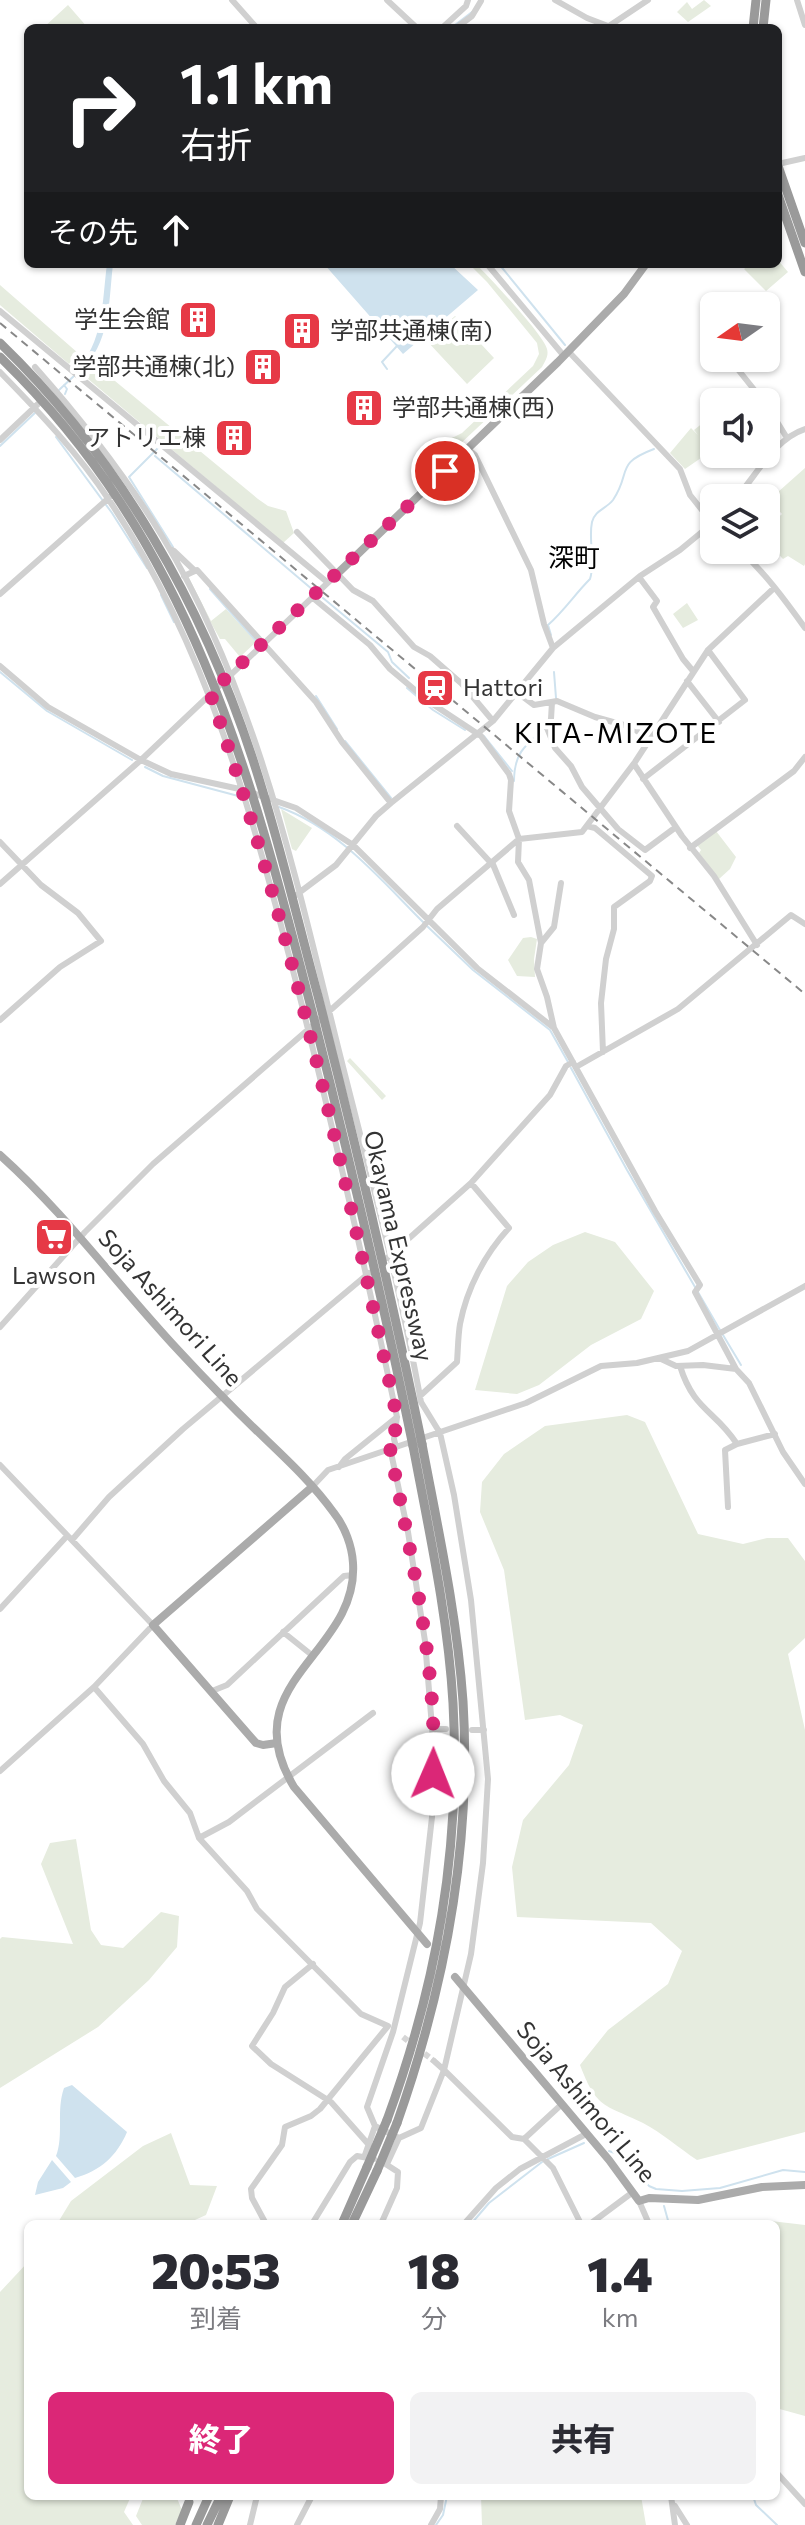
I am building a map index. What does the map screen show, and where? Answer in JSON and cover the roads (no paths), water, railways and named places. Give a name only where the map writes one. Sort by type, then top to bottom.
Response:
[{"type":"highway","points":[[753,24],[756,0]]},
{"type":"highway","points":[[763,24],[766,0]]},
{"type":"highway","points":[[782,177],[805,243]]},
{"type":"highway","points":[[782,206],[805,272]]},
{"type":"highway","name":"Okayama Expressway","points":[[0,343],[51,396],[128,496],[178,581],[219,668],[253,761],[285,871],[345,1104],[417,1445],[453,1703],[453,1825],[443,1911],[420,2024],[392,2122],[353,2220]]},
{"type":"highway","name":"Okayama Expressway","points":[[0,357],[43,403],[120,502],[170,585],[210,673],[244,764],[298,957],[417,1445]]},
{"type":"highway","name":"Okayama Expressway","points":[[344,2220],[372,2169]]},
{"type":"highway","points":[[196,2525],[207,2500]]},
{"type":"highway","points":[[207,2525],[219,2500]]},
{"type":"highway","points":[[218,2525],[228,2500]]},
{"type":"highway","points":[[180,2525],[189,2502]]},
{"type":"main road","points":[[337,574],[566,354],[624,294],[643,268]]},
{"type":"main road","name":"Soja Ashimori Line","points":[[0,1155],[109,1269],[146,1315],[223,1397],[312,1487],[344,1529],[353,1562],[348,1602],[340,1620],[288,1690],[281,1706],[277,1743],[287,1776],[427,1944]]},
{"type":"main road","points":[[277,1743],[256,1743],[153,1625],[312,1487]]},
{"type":"main road","name":"Soja Ashimori Line","points":[[455,1977],[639,2201],[649,2198],[698,2200],[762,2187],[805,2185]]},
{"type":"street","points":[[232,0],[253,24]]},
{"type":"street","points":[[387,0],[413,24]]},
{"type":"street","points":[[555,0],[600,24]]},
{"type":"street","points":[[612,24],[648,0]]},
{"type":"street","points":[[797,0],[803,8],[805,25]]},
{"type":"street","points":[[446,24],[468,1],[480,1],[472,16],[461,24]]},
{"type":"street","points":[[782,164],[805,158]]},
{"type":"street","points":[[491,268],[566,354],[680,469],[690,495],[700,507]]},
{"type":"street","points":[[0,311],[327,582]]},
{"type":"street","points":[[35,367],[128,482],[170,549],[229,674],[273,803],[299,893],[389,1256],[421,1402],[440,1433],[454,1495],[471,1600],[488,1779],[483,1863],[471,1954],[444,2070],[421,2128],[399,2138],[387,2164]]},
{"type":"street","points":[[0,372],[75,454],[106,500],[157,580],[210,693],[245,795],[277,909],[367,1275],[397,1417],[393,1448],[422,1617],[434,1729],[432,1817],[418,1934],[367,2107],[375,2126],[365,2155]]},
{"type":"street","points":[[740,372],[753,388]]},
{"type":"street","points":[[0,440],[57,392]]},
{"type":"street","points":[[780,427],[787,438]]},
{"type":"street","points":[[748,484],[787,438],[805,429]]},
{"type":"street","points":[[468,449],[475,455],[531,570],[553,648]]},
{"type":"street","points":[[0,594],[128,482]]},
{"type":"street","points":[[297,532],[353,590],[373,601],[411,644],[462,684],[493,721]]},
{"type":"street","points":[[277,909],[321,877],[351,849],[391,803],[493,721],[553,648],[639,577],[700,532]]},
{"type":"street","points":[[170,549],[197,570],[316,702],[342,742],[391,803]]},
{"type":"street","points":[[755,564],[805,628]]},
{"type":"street","points":[[184,576],[194,570]]},
{"type":"street","points":[[0,884],[141,760],[337,574]]},
{"type":"street","points":[[639,577],[657,601],[653,607],[693,671]]},
{"type":"street","points":[[0,1327],[153,1164],[308,1030],[426,923],[437,909],[520,838],[582,832],[634,764],[708,650],[773,589]]},
{"type":"street","points":[[313,598],[370,645],[390,669],[428,701],[476,732],[511,780],[509,811],[520,838],[518,862],[529,880],[541,943],[538,973],[554,1028],[572,1065],[700,1285],[695,1292],[721,1334],[736,1369],[749,1383],[783,1452],[805,1484]]},
{"type":"street","points":[[643,779],[745,700],[708,650]]},
{"type":"street","points":[[0,666],[48,707],[141,760],[171,774],[296,808],[351,849],[477,968],[554,1028]]},
{"type":"street","points":[[687,681],[719,722]]},
{"type":"street","points":[[518,693],[534,705],[557,701],[595,717],[631,727],[649,739]]},
{"type":"street","points":[[552,702],[547,728],[551,741],[618,829],[645,850],[676,827]]},
{"type":"street","points":[[690,848],[794,771],[805,757]]},
{"type":"street","points":[[634,764],[690,848],[714,876],[757,945]]},
{"type":"street","points":[[457,826],[492,862],[514,915]]},
{"type":"street","points":[[587,826],[595,828],[652,876],[614,907],[614,929],[606,959],[601,1003],[603,1052]]},
{"type":"street","points":[[0,842],[55,897],[78,913],[101,941],[60,967],[0,1020]]},
{"type":"street","points":[[541,943],[554,927],[561,883]]},
{"type":"street","points":[[0,1609],[109,1497],[183,1429],[367,1275],[471,1183],[550,1095],[572,1065],[603,1052],[678,1009],[791,915],[805,924]]},
{"type":"street","points":[[339,1467],[457,1362],[459,1327],[478,1271],[490,1248],[509,1228],[471,1183]]},
{"type":"street","points":[[312,1487],[328,1470],[526,1403],[601,1366],[637,1363],[688,1351],[805,1286]]},
{"type":"street","points":[[659,1358],[680,1366],[736,1369]]},
{"type":"street","points":[[680,1366],[687,1388],[696,1401],[727,1429],[737,1444]]},
{"type":"street","points":[[728,1507],[725,1450],[775,1434]]},
{"type":"street","points":[[0,1465],[153,1625],[94,1687],[0,1771]]},
{"type":"street","points":[[212,1691],[227,1685],[344,1576],[353,1575]]},
{"type":"street","points":[[283,1632],[313,1656]]},
{"type":"street","points":[[94,1687],[143,1744],[164,1781],[190,1813],[199,1838],[247,1891],[257,1909],[361,2014],[403,2037]]},
{"type":"street","points":[[199,1838],[229,1822],[373,1713]]},
{"type":"street","points":[[434,1729],[446,1729]]},
{"type":"street","points":[[472,1730],[484,1730]]},
{"type":"street","points":[[313,1964],[285,1987],[252,2046],[271,2064],[328,2099],[369,2145]]},
{"type":"street","points":[[264,2220],[252,2198],[251,2189],[282,2145],[285,2127],[311,2116],[391,2029]]},
{"type":"street","points":[[434,2061],[512,2137],[524,2139],[553,2168],[579,2220]]},
{"type":"street","points":[[524,2139],[562,2104]]},
{"type":"street","points":[[375,2126],[399,2138]]},
{"type":"street","points":[[468,2220],[496,2188],[520,2169],[543,2160],[586,2134]]},
{"type":"street","points":[[314,2220],[350,2162],[357,2156],[365,2155],[398,2172],[397,2188],[383,2220]]},
{"type":"street","points":[[595,2220],[633,2192]]},
{"type":"street","points":[[639,2201],[647,2220]]},
{"type":"street","points":[[780,2476],[805,2504]]},
{"type":"street","points":[[250,2525],[256,2500]]},
{"type":"street","points":[[297,2525],[310,2500]]},
{"type":"street","points":[[431,2525],[440,2509],[441,2500]]},
{"type":"street","points":[[672,2500],[675,2525]]},
{"type":"street","points":[[672,2500],[687,2525]]},
{"type":"water","points":[[107,268],[113,268],[103,336],[79,374],[75,371],[92,348],[102,307]]},
{"type":"water","points":[[328,268],[454,268],[478,290],[403,354]]},
{"type":"water","points":[[72,2085],[127,2132],[107,2161],[75,2178],[56,2156],[62,2096],[64,2088]]},
{"type":"water","points":[[52,2160],[71,2182],[63,2188],[35,2195],[38,2182]]},
{"type":"waterway","points":[[456,24],[472,12]]},
{"type":"waterway","points":[[502,268],[565,345]]},
{"type":"waterway","points":[[387,369],[382,362],[397,346]]},
{"type":"waterway","points":[[59,390],[75,375]]},
{"type":"waterway","points":[[64,385],[67,389],[65,394]]},
{"type":"waterway","points":[[0,446],[37,411]]},
{"type":"waterway","points":[[56,437],[112,513],[147,568]]},
{"type":"waterway","points":[[159,447],[129,477],[173,547]]},
{"type":"waterway","points":[[551,635],[548,625],[590,579],[593,518],[613,500],[628,464],[654,449]]},
{"type":"waterway","points":[[155,456],[313,590]]},
{"type":"waterway","points":[[210,589],[257,642]]},
{"type":"waterway","points":[[161,595],[174,622]]},
{"type":"waterway","points":[[323,598],[388,652],[392,662],[409,678]]},
{"type":"waterway","points":[[0,672],[47,711],[132,760]]},
{"type":"waterway","points":[[554,672],[556,698]]},
{"type":"waterway","points":[[407,688],[433,710],[465,730]]},
{"type":"waterway","points":[[316,696],[337,729]]},
{"type":"waterway","points":[[514,781],[516,764],[522,751],[544,729]]},
{"type":"waterway","points":[[484,736],[512,771]]},
{"type":"waterway","points":[[345,741],[391,798]]},
{"type":"waterway","points":[[145,767],[163,776],[242,797]]},
{"type":"waterway","points":[[279,807],[300,816],[339,841],[423,922]]},
{"type":"waterway","points":[[427,926],[473,970],[550,1030],[568,1062]]},
{"type":"waterway","points":[[571,1068],[720,1330]]},
{"type":"waterway","points":[[723,1335],[741,1365]]},
{"type":"waterway","points":[[548,2159],[584,2143]]},
{"type":"waterway","points":[[609,2151],[626,2157],[649,2186],[656,2189],[682,2191],[720,2188],[783,2170],[805,2172]]},
{"type":"waterway","points":[[474,2220],[489,2203],[542,2162]]},
{"type":"waterway","points":[[664,2206],[668,2220]]},
{"type":"waterway","points":[[436,2525],[443,2515],[446,2500]]},
{"type":"waterway","points":[[754,2500],[777,2525]]},
{"type":"tunnel","points":[[403,2037],[434,2061]]},
{"type":"railway","points":[[0,323],[805,994]]},
{"type":"place","name":"学生会館","points":[[198,320]]},
{"type":"place","name":"学部共通棟(南)","points":[[302,331]]},
{"type":"place","name":"学部共通棟(北)","points":[[263,367]]},
{"type":"place","name":"学部共通棟(西)","points":[[364,408]]},
{"type":"place","name":"アトリエ棟","points":[[234,438]]},
{"type":"place","name":"Hattori","points":[[435,688]]},
{"type":"place","name":"Lawson","points":[[54,1237]]},
{"type":"district","name":"深町","points":[[574,558]]},
{"type":"district","name":"KITA-MIZOTE","points":[[616,733]]}]
